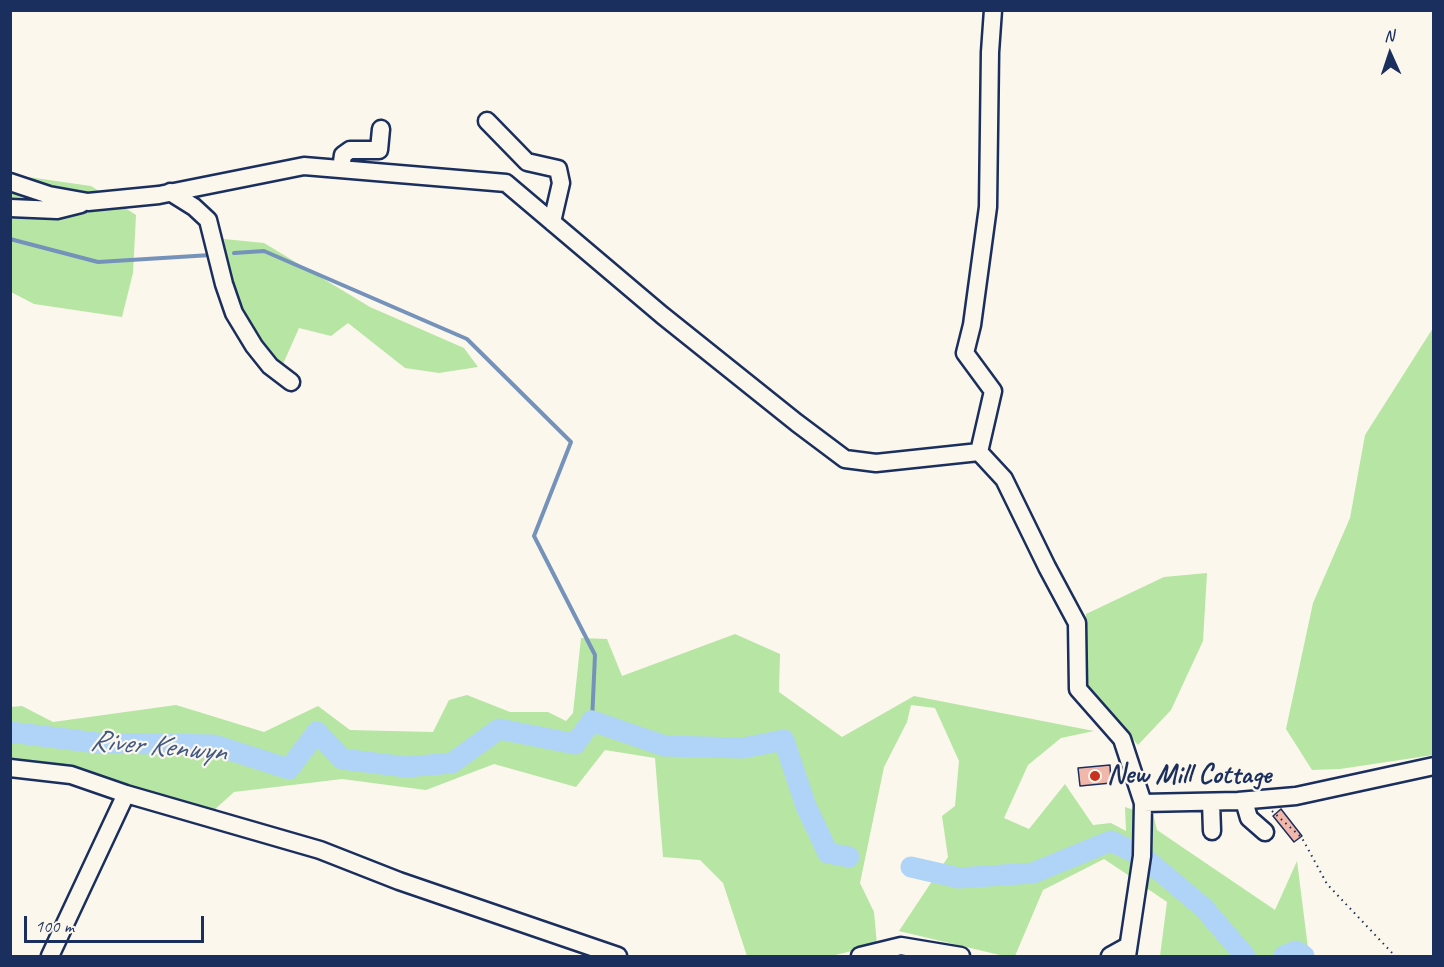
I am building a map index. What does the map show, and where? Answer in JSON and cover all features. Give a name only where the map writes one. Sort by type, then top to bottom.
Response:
[{"type":"street","points":[[979,452],[993,391],[965,353],[972,326],[988,207],[990,52],[993,10]]},
{"type":"street","points":[[487,121],[527,162],[558,169],[561,183],[552,222]]},
{"type":"street","points":[[341,169],[343,156],[350,150],[379,150],[381,129]]},
{"type":"street","points":[[10,208],[57,210],[88,202],[170,192],[304,166],[506,183],[662,315],[845,459],[876,463],[979,452]]},
{"type":"street","points":[[10,182],[49,195],[88,202]]},
{"type":"street","points":[[170,192],[194,207],[208,220],[224,284],[234,313],[254,346],[270,366],[291,382]]},
{"type":"street","points":[[979,452],[1004,478],[1077,623],[1078,689],[1122,739],[1143,803],[1142,856],[1127,951],[1110,957]]},
{"type":"street","points":[[1143,803],[1211,802],[1296,796],[1434,766]]},
{"type":"street","points":[[10,768],[71,775],[126,794],[320,850],[399,881],[618,957]]},
{"type":"street","points":[[50,957],[126,794]]},
{"type":"street","points":[[1252,800],[1249,818],[1265,832]]},
{"type":"street","points":[[1211,802],[1212,831]]},
{"type":"street","points":[[860,957],[901,946],[961,957]]},
{"type":"path","points":[[1252,800],[1302,838],[1327,884],[1395,957]]},
{"type":"green space","points":[[28,177],[91,186],[136,215],[133,273],[122,317],[34,304],[11,292],[10,179]]},
{"type":"green space","points":[[224,239],[264,243],[370,307],[464,348],[478,367],[439,373],[405,368],[348,323],[331,336],[299,328],[283,364],[263,345],[243,309],[230,275]]},
{"type":"green space","points":[[1433,328],[1433,755],[1340,769],[1312,770],[1286,729],[1313,603],[1350,518],[1365,435]]},
{"type":"green space","points":[[1207,573],[1203,641],[1171,710],[1138,745],[1085,686],[1086,614],[1164,577]]},
{"type":"green space","points":[[735,634],[780,654],[779,692],[842,737],[914,696],[1094,731],[1061,738],[1028,765],[1004,818],[1029,829],[1065,784],[1093,825],[1111,823],[1126,831],[1125,807],[1137,811],[1131,877],[1104,859],[1043,890],[1015,956],[1004,956],[899,931],[948,857],[942,816],[955,806],[959,761],[935,708],[911,705],[907,722],[884,767],[860,883],[874,912],[877,945],[831,956],[747,956],[723,883],[700,860],[663,857],[655,758],[605,750],[576,787],[494,764],[426,790],[342,779],[234,792],[213,811],[74,768],[11,761],[11,707],[22,706],[53,722],[176,705],[264,732],[318,706],[350,730],[433,732],[449,700],[467,695],[510,712],[548,712],[566,721],[573,713],[581,638],[607,639],[622,676]]},
{"type":"green space","points":[[1152,810],[1157,830],[1275,910],[1297,861],[1309,956],[1160,956],[1167,902],[1145,887]]},
{"type":"building","name":"New Mill Cottage","points":[[1110,765],[1111,783],[1080,786],[1078,768]]},
{"type":"building","points":[[1281,809],[1302,836],[1294,842],[1273,816]]},
{"type":"waterway","points":[[10,239],[98,262],[211,255]]},
{"type":"waterway","points":[[234,253],[264,251],[467,339],[571,442],[534,536],[595,655],[592,721]]},
{"type":"waterway","name":"River Kenwyn","points":[[10,732],[97,743],[214,745],[289,769],[317,732],[342,759],[406,767],[452,763],[499,729],[575,744],[592,721],[665,746],[743,748],[784,740],[806,806],[828,853],[849,857]]},
{"type":"waterway","name":"River Kenwyn","points":[[911,867],[959,878],[1033,873],[1111,841],[1142,856],[1204,908],[1245,956]]},
{"type":"waterway","name":"River Kenwyn","points":[[1284,956],[1296,951],[1304,956]]},
{"type":"place","name":"New Mill Cottage","points":[[1095,776]]}]
